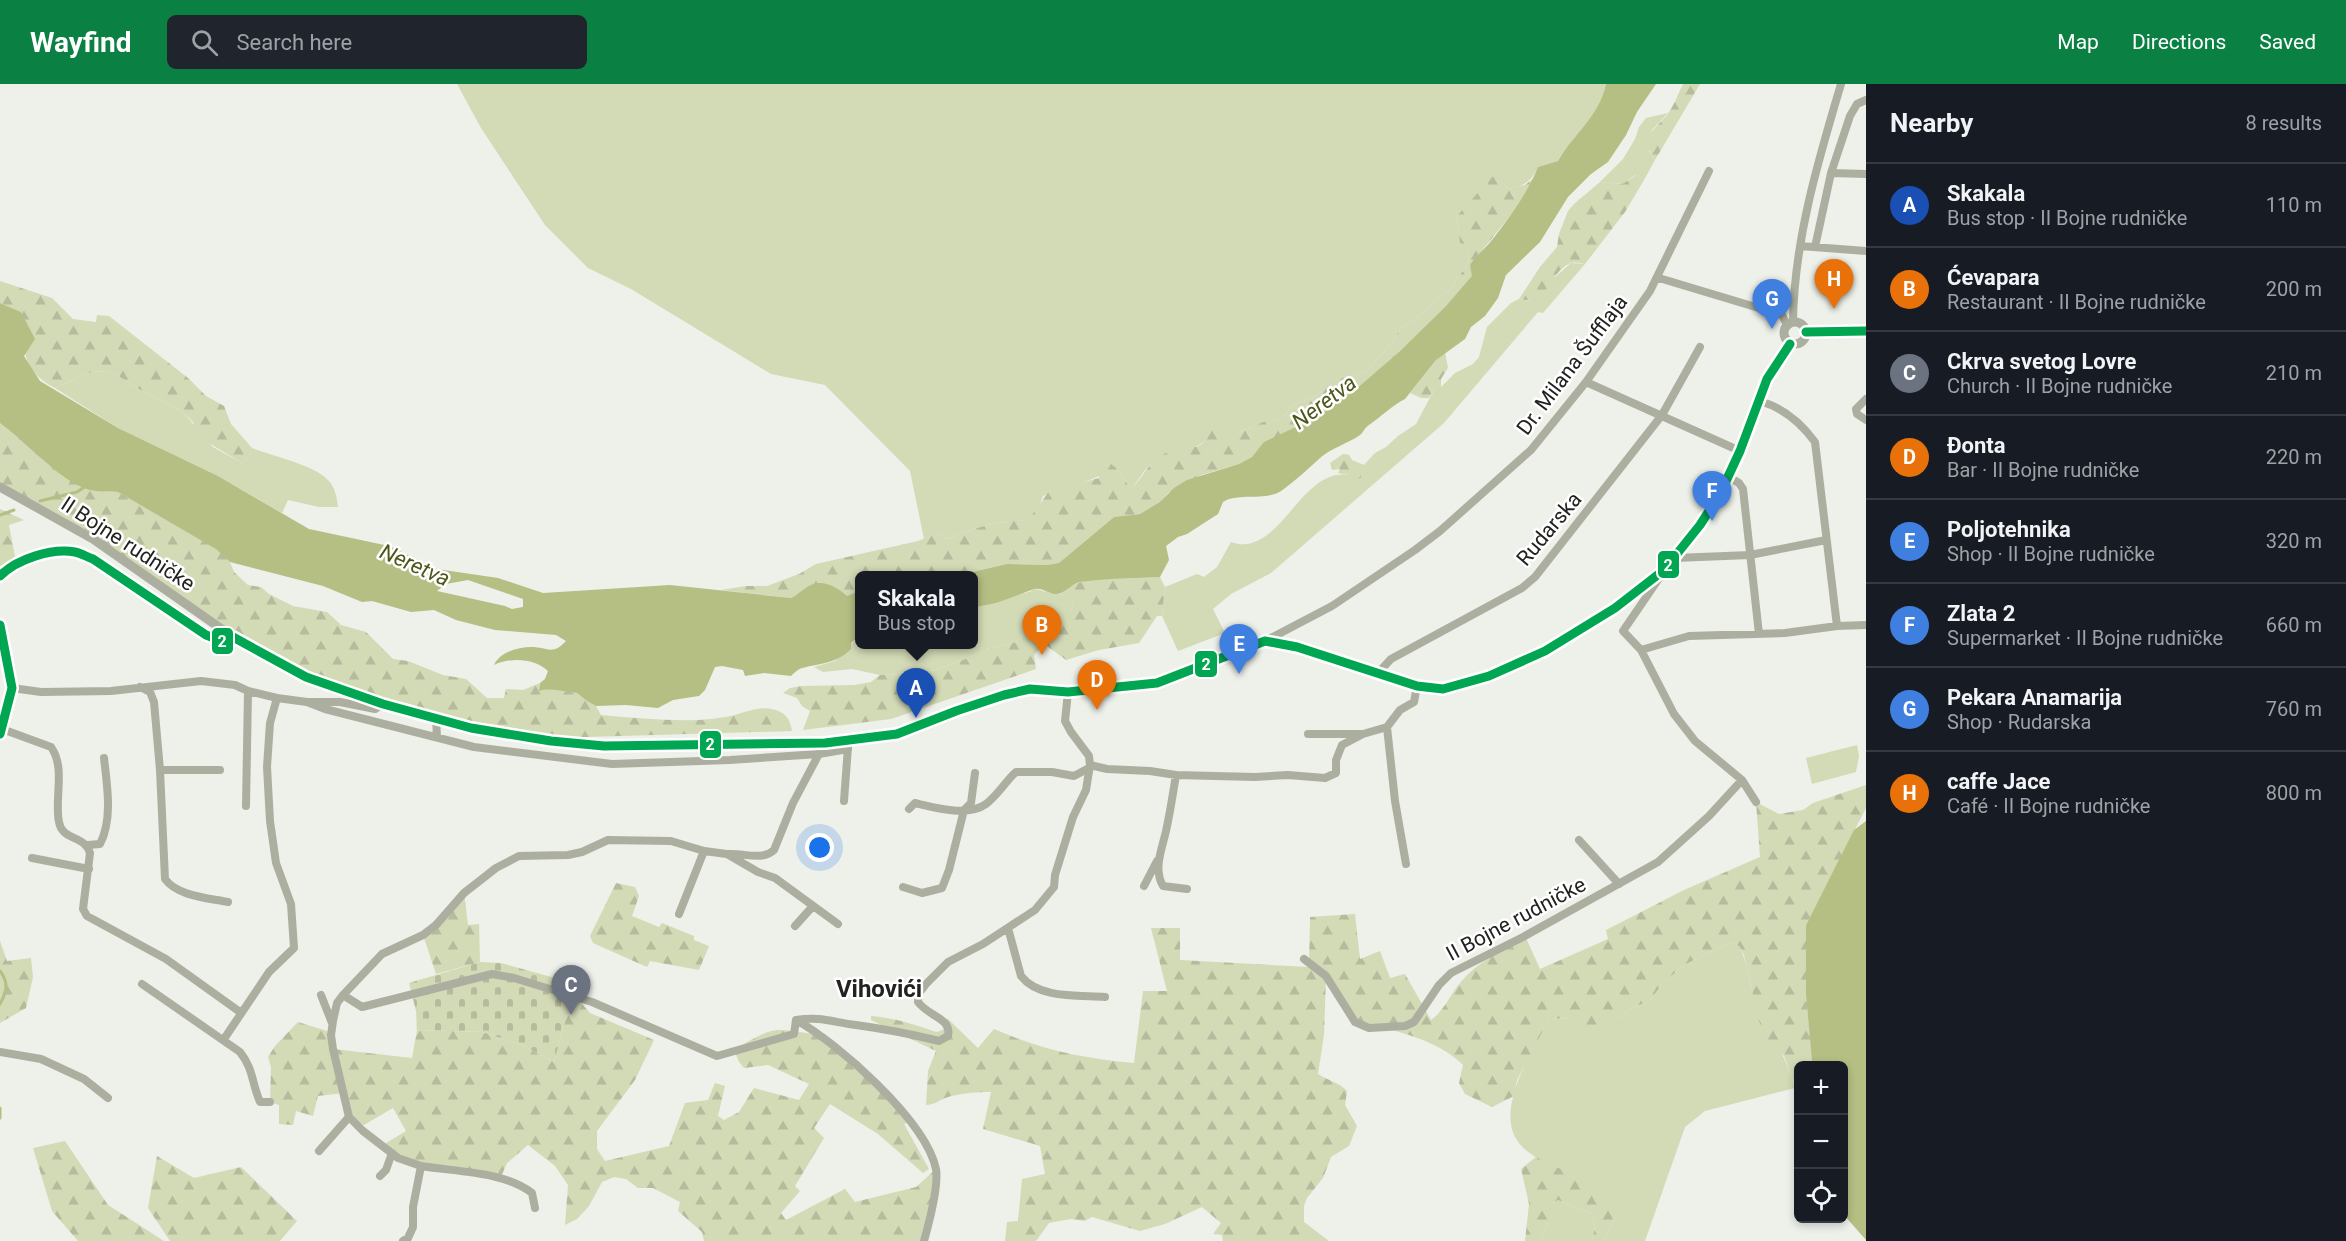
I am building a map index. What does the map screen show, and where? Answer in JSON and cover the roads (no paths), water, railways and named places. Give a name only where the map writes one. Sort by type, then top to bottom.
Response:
[{"type":"street","points":[[1806,332],[1802,342],[1795,345],[1790,344],[1783,334],[1790,323],[1800,246],[1812,189],[1841,84]]},
{"type":"street","points":[[1815,247],[1831,173],[1851,116],[1857,104],[1866,100]]},
{"type":"street","name":"Dr. Milana Šufflaja","points":[[1265,641],[1332,606],[1440,531],[1531,450],[1586,382],[1659,278],[1709,171]]},
{"type":"street","points":[[1831,173],[1866,174]]},
{"type":"street","points":[[1800,246],[1866,251]]},
{"type":"street","points":[[1659,278],[1782,315],[1790,323],[1801,323],[1806,332]]},
{"type":"street","points":[[1806,332],[1866,331]]},
{"type":"street","points":[[1265,641],[1297,647],[1417,686],[1443,689],[1463,685],[1545,651],[1616,608],[1664,570],[1675,558],[1700,525],[1729,477],[1767,379],[1790,344]]},
{"type":"street","name":"Rudarska","points":[[1378,674],[1391,658],[1522,588],[1535,577],[1662,415],[1700,347]]},
{"type":"street","points":[[1586,382],[1740,451]]},
{"type":"street","points":[[1866,399],[1856,409],[1857,414],[1866,420]]},
{"type":"street","points":[[1759,401],[1769,403],[1795,420],[1815,442],[1837,626]]},
{"type":"street","points":[[1729,477],[1743,489],[1759,634]]},
{"type":"street","name":"II Bojne rudničke","points":[[0,487],[93,539],[233,637],[306,677],[383,704],[471,728],[539,739],[604,746],[848,744],[897,735],[956,711],[1030,689],[1068,692],[1156,683],[1265,641]]},
{"type":"street","points":[[1675,558],[1750,555],[1826,540]]},
{"type":"street","name":"II Bojne rudničke","points":[[0,576],[18,562],[55,553],[74,552],[93,559],[206,634],[222,641],[233,637]]},
{"type":"street","points":[[1664,570],[1649,596],[1623,631],[1641,650],[1674,714],[1695,741],[1742,780],[1756,802]]},
{"type":"street","points":[[0,625],[12,688],[1,731],[51,747],[56,754],[59,822],[69,837],[80,839],[88,845],[100,844],[106,832],[107,793],[104,758]]},
{"type":"street","points":[[1641,650],[1689,636],[1759,634],[1866,625]]},
{"type":"street","points":[[12,688],[41,692],[111,691],[137,686],[201,681],[235,685],[248,691],[307,702],[325,709],[474,747],[612,764],[819,754],[848,744],[844,801]]},
{"type":"street","points":[[137,686],[150,692],[154,702],[165,879],[170,886],[194,895],[228,902]]},
{"type":"street","points":[[909,809],[915,803],[964,810],[984,805],[1016,772],[1052,772],[1074,776],[1090,766],[1176,775],[1255,777],[1288,775],[1325,778],[1336,773],[1336,760],[1342,745],[1363,734],[1387,726],[1400,710],[1414,702],[1417,686]]},
{"type":"street","points":[[246,806],[248,691]]},
{"type":"street","points":[[796,1020],[816,1017],[858,1026],[879,1027],[939,1041],[948,1036],[950,1029],[948,1024],[925,1011],[918,1002],[920,993],[948,962],[1035,910],[1054,887],[1055,875],[1073,817],[1086,790],[1090,766],[1089,756],[1065,721],[1068,692]]},
{"type":"street","points":[[224,1039],[269,972],[294,948],[291,904],[276,863],[270,821],[267,767],[270,723],[277,698]]},
{"type":"street","name":"II Bojne rudničke","points":[[307,702],[322,700],[375,709],[383,704]]},
{"type":"street","points":[[436,718],[437,737]]},
{"type":"street","points":[[1387,726],[1395,801],[1407,864]]},
{"type":"street","points":[[1308,734],[1363,734]]},
{"type":"street","points":[[535,1208],[532,1192],[520,1184],[501,1177],[421,1166],[392,1153],[349,1117],[333,1049],[332,1024],[337,1004],[382,954],[423,935],[447,915],[464,893],[496,868],[519,856],[568,855],[582,852],[609,840],[619,839],[670,841],[704,851],[727,854],[769,855],[774,850],[793,803],[825,743]]},
{"type":"street","points":[[160,770],[220,770]]},
{"type":"street","points":[[903,887],[922,893],[942,888],[949,870],[964,810],[971,803],[975,773]]},
{"type":"street","points":[[1176,775],[1160,854],[1160,880],[1163,886],[1187,890]]},
{"type":"street","name":"II Bojne rudničke","points":[[1304,959],[1326,976],[1355,1022],[1369,1028],[1405,1026],[1420,1016],[1439,985],[1451,973],[1523,937],[1658,862],[1709,816],[1742,780]]},
{"type":"street","name":"II Bojne rudničke","points":[[1579,840],[1619,884]]},
{"type":"street","points":[[88,845],[89,869],[83,909],[87,916],[166,959],[240,1012]]},
{"type":"street","points":[[679,914],[704,851]]},
{"type":"street","points":[[727,854],[758,872],[775,878],[838,924]]},
{"type":"street","points":[[1144,886],[1160,854]]},
{"type":"street","points":[[32,858],[89,869]]},
{"type":"street","points":[[795,926],[813,906]]},
{"type":"street","points":[[1008,928],[1021,976],[1025,982],[1036,988],[1055,993],[1104,997]]},
{"type":"street","points":[[343,995],[362,1007],[492,974],[514,978],[622,1014],[717,1056],[794,1034],[796,1020]]},
{"type":"street","points":[[141,984],[240,1052],[251,1065],[252,1081],[260,1102],[270,1102]]},
{"type":"street","points":[[321,995],[332,1024]]},
{"type":"street","points":[[796,1020],[818,1032],[861,1071],[897,1105],[922,1138],[936,1169],[935,1189],[924,1241]]},
{"type":"street","points":[[0,1052],[41,1059],[84,1079],[108,1098]]},
{"type":"street","points":[[319,1151],[349,1117]]},
{"type":"street","points":[[380,1176],[386,1170],[392,1153]]},
{"type":"street","points":[[407,1240],[413,1227],[413,1207],[421,1166]]},
{"type":"water","points":[[1606,84],[1656,84],[1608,162],[1591,174],[1568,197],[1540,242],[1506,275],[1498,298],[1485,316],[1471,327],[1465,339],[1436,360],[1405,399],[1368,426],[1360,435],[1324,455],[1281,491],[1267,496],[1237,498],[1223,502],[1218,514],[1166,546],[1169,560],[1160,577],[1080,582],[1059,594],[1034,589],[978,607],[976,571],[1007,564],[1059,563],[1114,517],[1140,514],[1160,502],[1174,488],[1187,480],[1239,464],[1252,457],[1264,442],[1319,416],[1356,389],[1399,352],[1446,306],[1472,276],[1470,265],[1512,214],[1529,187],[1538,167],[1558,161],[1603,96]]},
{"type":"water","name":"Neretva","points":[[0,303],[21,312],[35,339],[24,356],[40,381],[118,428],[218,476],[309,529],[389,546],[437,569],[498,578],[543,593],[670,585],[791,598],[816,583],[826,584],[835,587],[847,596],[855,593],[855,640],[851,643],[851,649],[840,658],[801,669],[791,676],[764,673],[745,676],[743,670],[715,667],[705,690],[699,696],[673,700],[658,708],[626,705],[596,706],[577,693],[539,691],[540,683],[545,679],[548,671],[536,663],[515,660],[494,665],[500,657],[515,649],[537,647],[550,650],[557,648],[566,641],[556,635],[495,630],[456,620],[434,610],[411,612],[372,601],[362,602],[323,586],[230,562],[216,549],[118,492],[95,491],[83,488],[71,481],[0,423]],"holes":[[[468,580],[523,599],[523,607],[512,609],[437,591],[446,584]]]},
{"type":"water","points":[[1866,821],[1866,1240],[1848,1220],[1848,1061],[1812,1061],[1806,995],[1806,925],[1854,830]]},
{"type":"waterway","points":[[40,501],[77,492],[86,486]]},
{"type":"waterway","points":[[0,515],[14,510]]},
{"type":"waterway","points":[[0,971],[5,979],[6,987],[0,1004]]},
{"type":"waterway","points":[[0,1108],[0,1118]]},
{"type":"place","name":"caffe Jace","points":[[1834,309]]},
{"type":"place","name":"Pekara Anamarija","points":[[1772,329]]},
{"type":"place","name":"Zlata 2","points":[[1712,521]]},
{"type":"place","name":"Ćevapara","points":[[1042,655]]},
{"type":"place","name":"Poljotehnika","points":[[1239,674]]},
{"type":"place","name":"Đonta","points":[[1097,710]]},
{"type":"place","name":"Skakala","points":[[916,718]]},
{"type":"place","name":"Ckrva svetog Lovre","points":[[571,1015]]},
{"type":"district","name":"Vihovići","points":[[879,989]]}]
